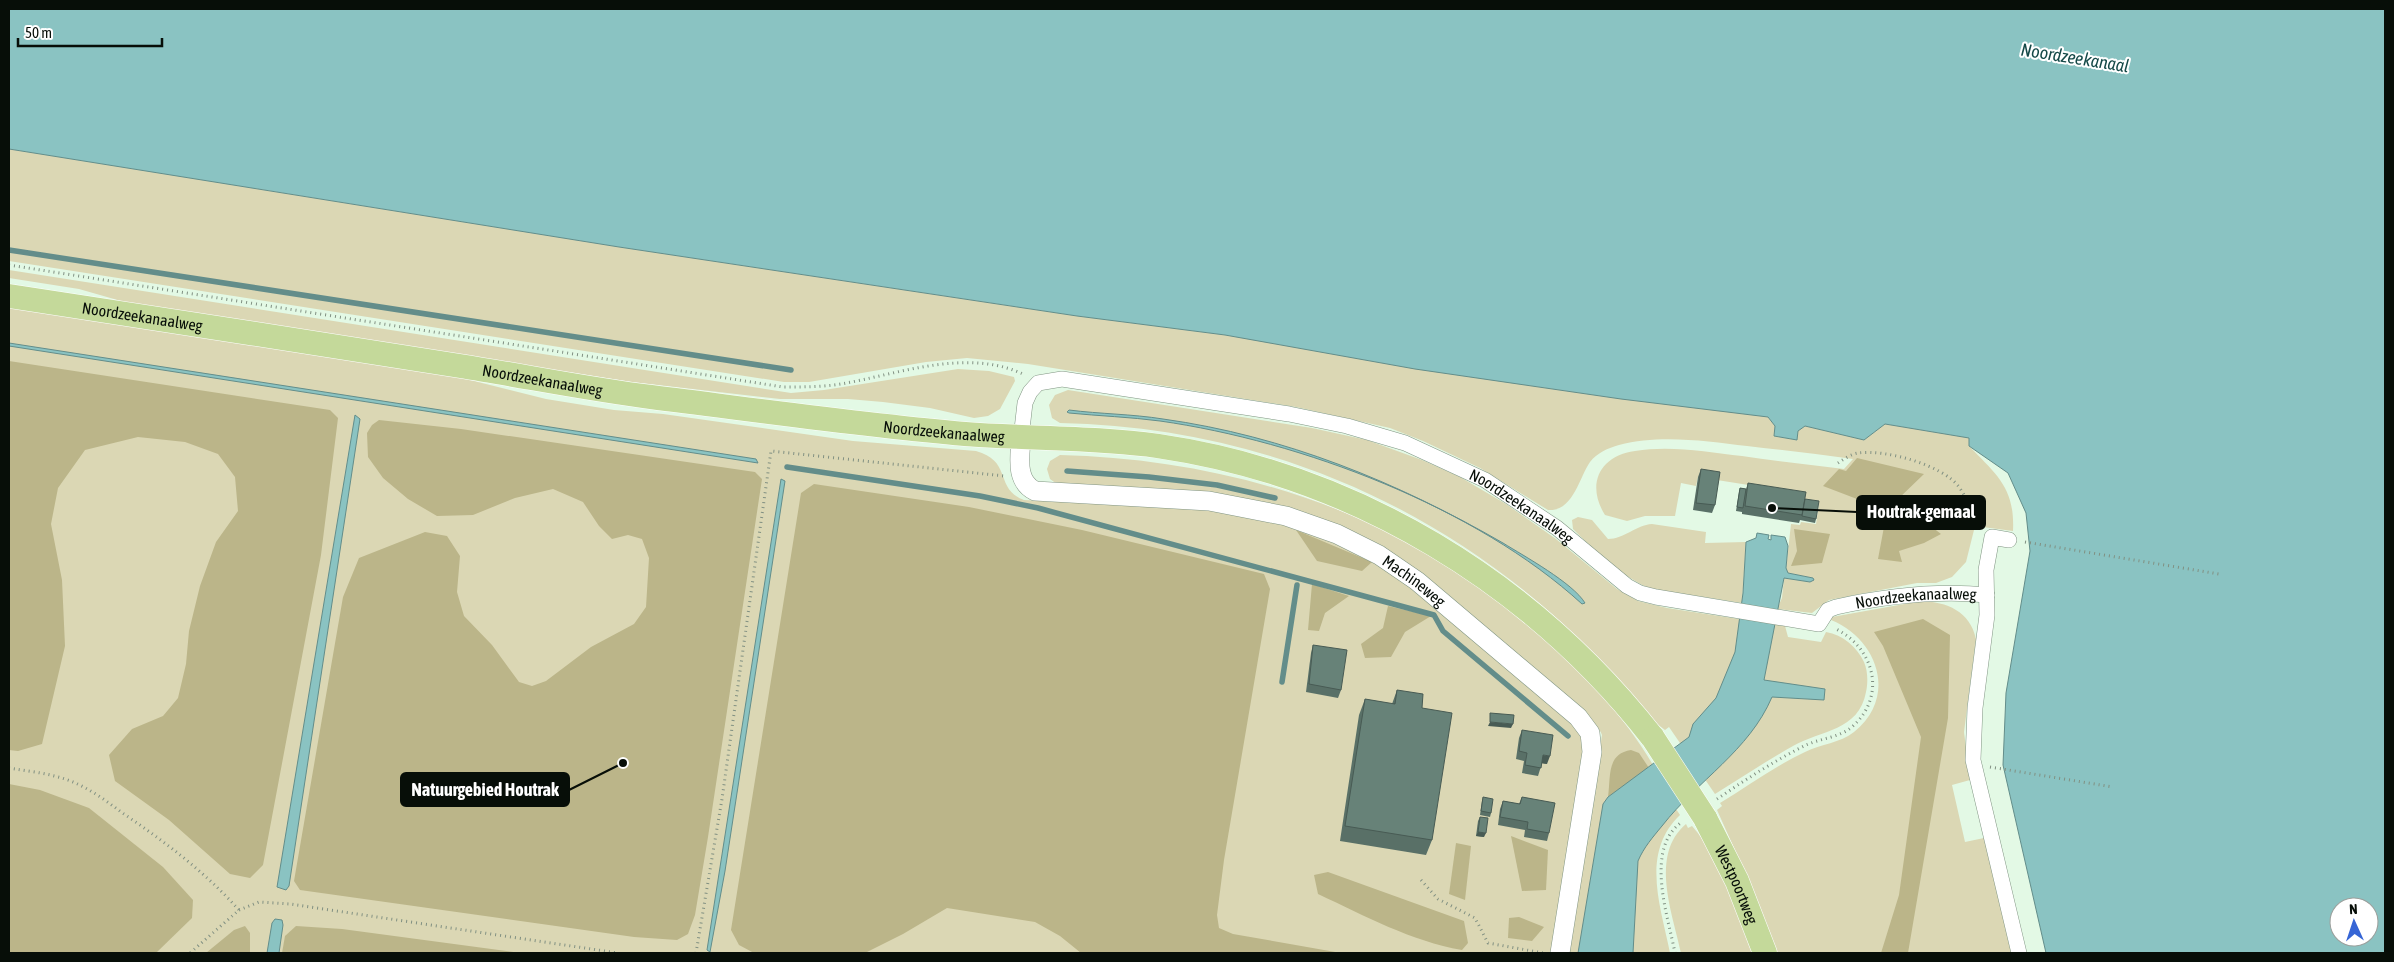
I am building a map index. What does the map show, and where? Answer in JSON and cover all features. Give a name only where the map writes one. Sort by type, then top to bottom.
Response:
[{"type":"main road","name":"Noordzeekanaalweg","points":[[9,296],[645,396],[855,422],[1021,438]]},
{"type":"main road","name":"Westpoortweg","points":[[1021,438],[1127,442],[1198,453],[1270,471],[1361,506],[1448,552],[1512,597],[1587,663],[1653,738],[1701,813],[1737,882],[1764,953]]},
{"type":"street","name":"Noordzeekanaalweg","points":[[1021,438],[1025,403],[1030,392],[1038,383],[1062,379],[1289,414],[1377,434],[1434,455],[1492,485],[1557,528],[1620,581],[1640,593],[1672,601],[1819,624],[1828,610],[1836,607],[1895,596],[1934,592],[1987,595]]},
{"type":"street","points":[[1021,438],[1022,478]]},
{"type":"street","name":"Machineweg","points":[[1022,478],[1029,488],[1041,492],[1209,501],[1286,516],[1337,534],[1379,555],[1417,581],[1545,688],[1586,725],[1592,741],[1560,953]]},
{"type":"street","name":"Noordzeekanaalweg","points":[[1992,537],[1986,570],[1987,615],[1975,708],[1973,760],[2019,953]]},
{"type":"street","points":[[1992,537],[2009,540]]},
{"type":"path","name":"Noordzeekanaalweg","points":[[9,266],[783,386],[812,387],[840,384],[920,367],[957,363],[1016,371],[1038,383]]},
{"type":"path","points":[[696,953],[722,798],[771,451],[1022,478]]},
{"type":"path","points":[[1838,463],[1850,455],[1870,453],[1915,461],[1938,470],[1959,487],[1977,527],[1984,535],[1992,537]]},
{"type":"path","points":[[2009,540],[2219,574]]},
{"type":"path","points":[[1676,953],[1660,876],[1662,853],[1667,841],[1679,824],[1701,813],[1796,750],[1847,731],[1864,714],[1872,690],[1869,660],[1854,640],[1834,628],[1819,624]]},
{"type":"path","points":[[1989,766],[2113,787]]},
{"type":"path","points":[[9,768],[65,779],[102,798],[183,856],[239,910]]},
{"type":"path","points":[[1421,880],[1438,899],[1475,918],[1488,944],[1545,953]]},
{"type":"path","points":[[190,953],[239,910],[259,902],[290,904],[618,953]]},
{"type":"shaded area","points":[[9,149],[619,247],[1077,316],[1225,335],[1768,417],[1775,426],[1774,436],[1797,440],[1798,430],[1805,426],[1864,440],[1885,424],[1970,438],[1969,446],[1996,474],[2007,493],[2013,516],[2013,531],[1975,526],[1966,562],[1952,577],[1936,583],[1917,583],[1829,600],[1812,613],[1777,609],[1782,598],[1784,578],[1810,582],[1813,578],[1788,573],[1786,569],[1791,524],[1800,525],[1801,522],[1816,524],[1819,504],[1804,501],[1805,494],[1698,477],[1696,486],[1681,483],[1675,516],[1645,516],[1627,521],[1605,515],[1599,504],[1597,493],[1599,474],[1612,459],[1623,454],[1648,449],[1702,451],[1844,469],[1853,459],[1699,441],[1667,439],[1635,442],[1619,445],[1596,456],[1590,462],[1574,493],[1564,506],[1548,510],[1480,468],[1423,441],[1390,428],[1296,407],[1028,364],[967,358],[926,362],[809,382],[784,382],[9,261]]},
{"type":"shaded area","points":[[9,270],[791,393],[824,390],[958,369],[989,371],[1014,377],[1015,381],[1000,409],[988,416],[974,418],[930,408],[883,402],[848,399],[780,399],[632,382],[135,305],[79,289],[9,278]]},
{"type":"shaded area","points":[[9,307],[462,378],[546,399],[614,410],[663,414],[853,441],[976,451],[995,461],[1009,489],[1024,500],[1210,510],[1279,523],[1306,531],[1364,555],[1411,586],[1575,725],[1583,740],[1584,747],[1552,953],[9,953]]},
{"type":"shaded area","points":[[9,361],[330,410],[338,418],[321,555],[263,865],[250,878],[230,874],[169,820],[115,781],[109,755],[132,729],[163,716],[178,698],[186,664],[189,631],[200,586],[216,542],[238,511],[235,477],[218,454],[185,442],[138,437],[85,450],[58,488],[51,524],[62,580],[65,646],[42,744],[18,751],[9,750]]},
{"type":"shaded area","points":[[1068,390],[1312,428],[1367,440],[1422,460],[1460,477],[1506,504],[1556,539],[1617,589],[1638,601],[1667,608],[1785,626],[1788,637],[1821,642],[1826,632],[1844,639],[1858,651],[1867,673],[1866,692],[1862,705],[1856,715],[1847,722],[1793,746],[1715,794],[1669,727],[1665,730],[1653,720],[1597,656],[1552,614],[1499,571],[1442,533],[1384,501],[1323,474],[1260,453],[1195,437],[1129,427],[1060,423],[1052,418],[1049,405],[1055,395]]},
{"type":"shaded area","points":[[379,420],[461,429],[755,472],[762,479],[708,837],[695,915],[688,934],[677,940],[634,937],[300,890],[294,881],[343,597],[359,558],[425,532],[447,536],[460,556],[457,592],[464,616],[492,645],[519,682],[532,686],[546,681],[591,647],[634,624],[646,607],[649,558],[642,539],[628,535],[612,539],[599,526],[583,502],[553,489],[515,498],[473,515],[437,516],[408,499],[383,478],[368,457],[367,433],[372,425]]},
{"type":"shaded area","points":[[1060,455],[1160,463],[1258,483],[1307,498],[1354,516],[1399,537],[1455,570],[1516,616],[1571,664],[1616,712],[1642,747],[1653,765],[1649,768],[1680,815],[1668,830],[1660,846],[1657,863],[1659,899],[1670,953],[1568,953],[1602,735],[1593,722],[1538,672],[1382,546],[1348,529],[1057,484],[1050,479],[1047,469],[1050,461]]},
{"type":"shaded area","points":[[1857,458],[1924,474],[1897,500],[1941,534],[1924,543],[1899,551],[1902,562],[1878,559],[1889,500],[1857,499],[1823,486],[1839,469],[1846,471]]},
{"type":"shaded area","points":[[814,484],[969,507],[1082,530],[1264,574],[1270,589],[1224,860],[1217,915],[1219,928],[1233,934],[1341,953],[1081,953],[1060,936],[1035,922],[947,908],[903,934],[865,953],[754,953],[739,945],[731,930],[801,493]]},
{"type":"shaded area","points":[[1578,517],[1592,520],[1608,539],[1619,537],[1652,524],[1706,532],[1705,543],[1746,542],[1742,603],[1652,589],[1641,584],[1610,563],[1573,529],[1572,520]]},
{"type":"shaded area","points":[[1794,529],[1830,534],[1822,563],[1791,566],[1797,551]]},
{"type":"shaded area","points":[[1296,530],[1372,562],[1362,571],[1317,561]]},
{"type":"shaded area","points":[[1312,584],[1349,596],[1325,613],[1319,631],[1308,630]]},
{"type":"shaded area","points":[[1921,601],[1940,603],[1956,610],[1969,621],[1976,639],[1964,732],[1970,780],[1952,785],[1965,842],[1984,838],[2013,953],[1776,953],[1756,897],[1717,810],[1722,806],[1720,803],[1772,770],[1805,752],[1849,736],[1868,718],[1876,702],[1877,670],[1871,655],[1861,641],[1847,629],[1831,620],[1832,617]]},
{"type":"shaded area","points":[[1388,606],[1431,616],[1405,632],[1391,657],[1365,658],[1361,644],[1383,628]]},
{"type":"shaded area","points":[[1923,619],[1950,635],[1948,718],[1908,953],[1881,953],[1899,895],[1921,737],[1883,646],[1874,632]]},
{"type":"shaded area","points":[[1631,750],[1639,753],[1649,768],[1608,797],[1611,768],[1614,761],[1623,752]]},
{"type":"shaded area","points":[[9,784],[40,790],[89,808],[163,867],[193,900],[192,918],[156,953],[9,953]]},
{"type":"shaded area","points":[[1686,824],[1688,828],[1692,826],[1712,854],[1728,886],[1752,953],[1681,953],[1669,903],[1666,868],[1668,852],[1675,837]]},
{"type":"shaded area","points":[[1511,836],[1548,850],[1546,890],[1522,891]]},
{"type":"shaded area","points":[[1456,843],[1471,846],[1465,900],[1449,894]]},
{"type":"shaded area","points":[[1328,872],[1464,921],[1468,943],[1462,950],[1425,941],[1388,927],[1318,894],[1314,875]]},
{"type":"shaded area","points":[[1519,917],[1544,927],[1532,941],[1508,938],[1509,918]]},
{"type":"shaded area","points":[[245,926],[250,933],[250,953],[206,953],[234,930]]},
{"type":"shaded area","points":[[296,926],[342,929],[521,953],[282,953],[285,936]]},
{"type":"water","name":"Noordzeekanaal","points":[[9,9],[2385,9],[2385,953],[2046,953],[2003,765],[2006,693],[2030,551],[2026,513],[2008,473],[1969,446],[1969,438],[1885,424],[1864,440],[1805,426],[1798,431],[1797,440],[1774,436],[1775,426],[1768,417],[1621,399],[1415,369],[1225,335],[1077,316],[619,247],[9,149]]},
{"type":"water","points":[[9,343],[756,459],[758,463],[9,346]]},
{"type":"water","points":[[1069,410],[1163,419],[1253,437],[1296,450],[1381,481],[1439,509],[1384,484],[1328,462],[1271,444],[1160,421],[1069,413],[1067,412]]},
{"type":"water","points":[[355,415],[360,419],[289,886],[286,890],[277,887]]},
{"type":"water","points":[[781,479],[785,481],[725,871],[710,952],[707,950]]},
{"type":"water","points":[[1440,509],[1503,543],[1547,570],[1570,587],[1585,603],[1582,604],[1539,569],[1491,537]]},
{"type":"water","points":[[1757,533],[1769,535],[1768,539],[1771,540],[1771,535],[1785,537],[1788,546],[1786,568],[1788,573],[1813,578],[1814,580],[1810,582],[1784,578],[1764,680],[1825,689],[1824,700],[1772,697],[1762,716],[1737,749],[1676,809],[1649,842],[1638,861],[1633,953],[1578,953],[1603,804],[1608,797],[1689,737],[1693,724],[1716,698],[1735,652],[1743,593],[1746,542],[1756,538]]},
{"type":"water","points":[[275,919],[282,920],[283,925],[279,953],[267,953],[272,923]]},
{"type":"building","points":[[1701,469],[1720,472],[1715,505],[1696,503]]},
{"type":"building","points":[[1748,483],[1806,492],[1802,515],[1745,506]]},
{"type":"building","points":[[1740,488],[1746,489],[1743,508],[1737,507]]},
{"type":"building","points":[[1805,499],[1819,501],[1816,519],[1802,516]]},
{"type":"building","points":[[1313,645],[1347,650],[1341,690],[1309,684]]},
{"type":"building","points":[[1397,690],[1423,694],[1422,708],[1452,713],[1432,840],[1345,826],[1365,699],[1395,704]]},
{"type":"building","points":[[1490,713],[1514,715],[1513,724],[1490,722]]},
{"type":"building","points":[[1522,730],[1553,735],[1550,756],[1543,755],[1541,768],[1525,765],[1527,753],[1519,751]]},
{"type":"building","points":[[1483,797],[1493,799],[1491,813],[1481,811]]},
{"type":"building","points":[[1522,797],[1555,803],[1549,833],[1527,829],[1528,822],[1500,817],[1503,801],[1520,804]]},
{"type":"building","points":[[1480,817],[1488,818],[1486,833],[1478,832]]},
{"type":"waterway","points":[[9,250],[791,370]]},
{"type":"waterway","points":[[787,467],[980,496],[1038,508],[1434,615],[1443,631],[1568,736]]},
{"type":"waterway","points":[[1067,471],[1149,477],[1217,485],[1275,498]]},
{"type":"waterway","points":[[1282,682],[1297,585]]},
{"type":"place","name":"Houtrak-gemaal","points":[[1772,508]]},
{"type":"place","name":"Natuurgebied Houtrak","points":[[623,763]]}]
